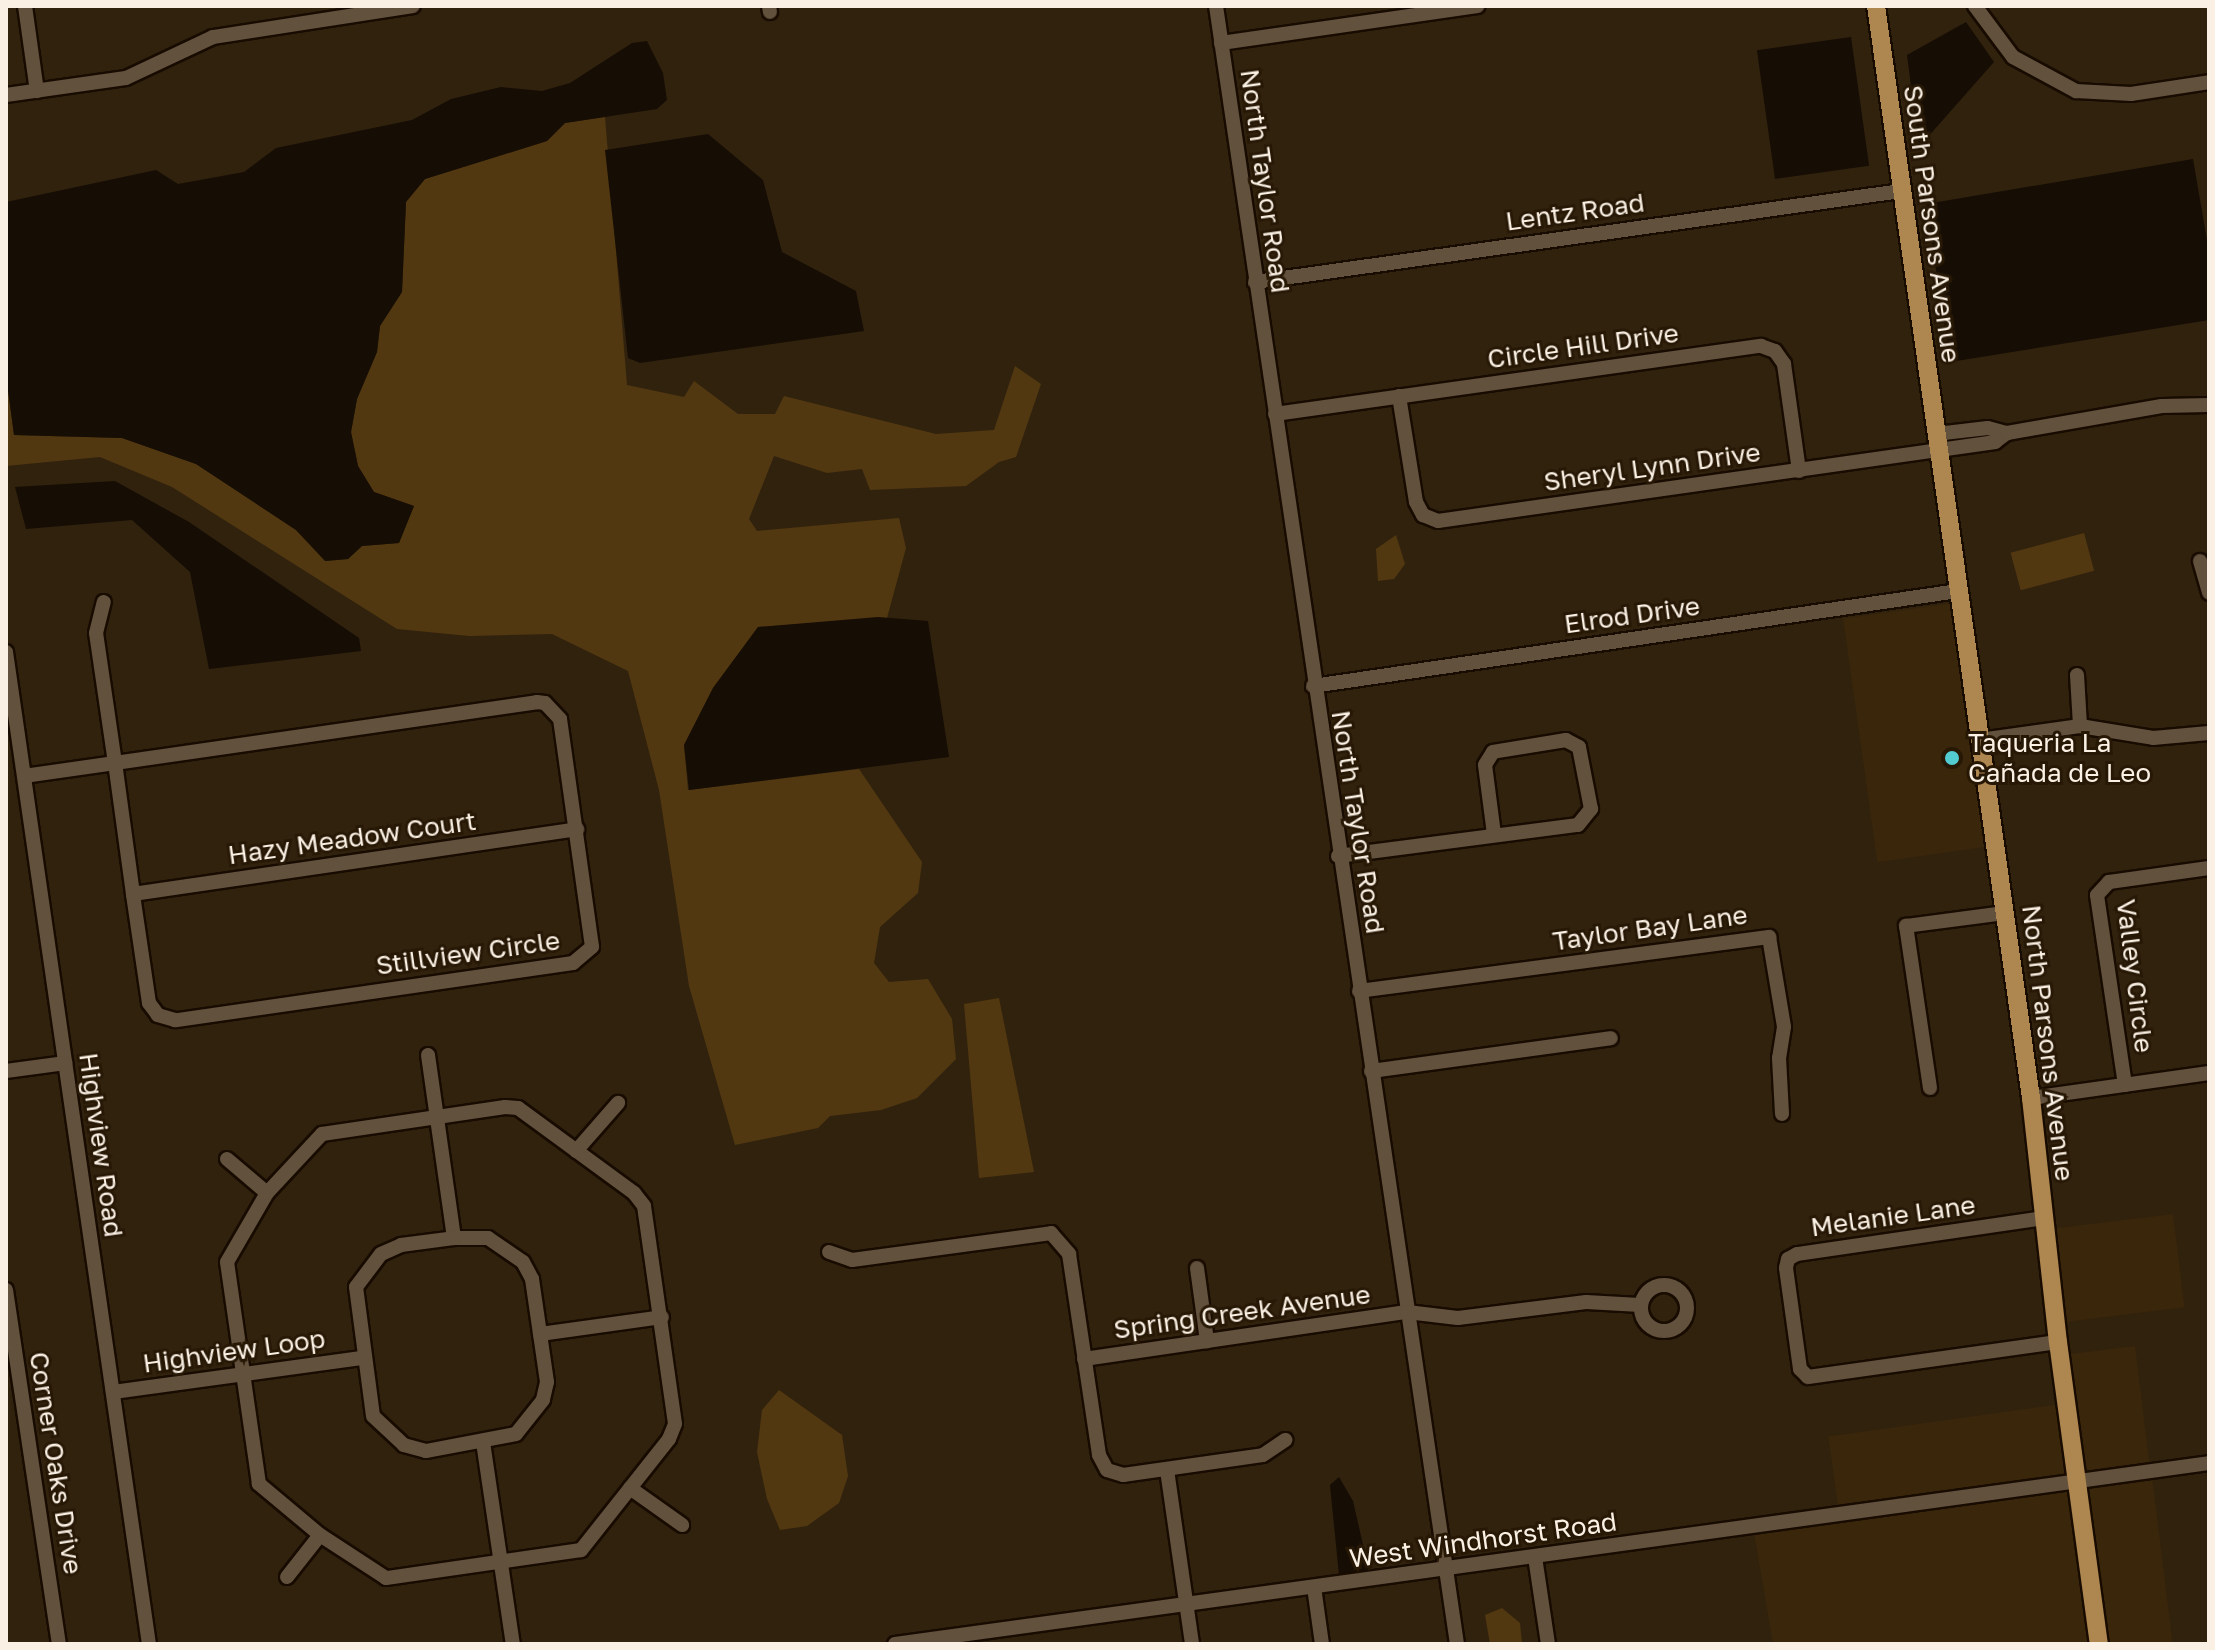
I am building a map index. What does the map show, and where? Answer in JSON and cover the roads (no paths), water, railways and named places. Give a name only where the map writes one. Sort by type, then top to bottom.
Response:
[{"type":"main road","name":"South Parsons Avenue","points":[[1876,6],[1936,442]]},
{"type":"main road","name":"North Parsons Avenue","points":[[1936,442],[2031,1098],[2058,1342],[2099,1644]]},
{"type":"street","points":[[25,6],[37,91]]},
{"type":"street","points":[[6,95],[146,72],[213,37],[371,9],[413,6]]},
{"type":"street","name":"North Taylor Road","points":[[1216,6],[1338,856],[1457,1644]]},
{"type":"street","points":[[1221,43],[1477,6]]},
{"type":"street","points":[[1975,6],[2013,57],[2076,91],[2131,94],[2209,82]]},
{"type":"street","name":"Lentz Road","points":[[1255,282],[1901,191]]},
{"type":"street","name":"Circle Hill Drive","points":[[1275,414],[1768,347],[1784,364],[1799,471]]},
{"type":"street","name":"Sheryl Lynn Drive","points":[[1399,396],[1416,502],[1423,515],[1438,521],[1799,471],[1988,428],[2007,433],[2162,406],[2209,405]]},
{"type":"street","points":[[2200,561],[2209,593]]},
{"type":"street","name":"Elrod Drive","points":[[1313,686],[1958,591]]},
{"type":"street","points":[[104,602],[96,633],[115,763]]},
{"type":"street","name":"Highview Road","points":[[6,652],[149,1644]]},
{"type":"street","points":[[2077,675],[2080,726]]},
{"type":"street","name":"Stillview Circle","points":[[24,776],[115,763],[545,703],[560,719],[593,938],[588,953],[573,963],[165,1019],[149,1003],[115,763]]},
{"type":"street","points":[[1980,740],[2080,726],[2153,738],[2209,733]]},
{"type":"street","points":[[1338,856],[1494,834],[1585,821],[1591,809],[1579,747],[1566,740],[1493,752],[1485,765],[1494,834]]},
{"type":"street","name":"Hazy Meadow Court","points":[[133,894],[577,829]]},
{"type":"street","name":"Valley Circle","points":[[2125,1085],[2097,895],[2109,882],[2209,868]]},
{"type":"street","points":[[1930,1088],[1906,926],[2005,913]]},
{"type":"street","name":"Taylor Bay Lane","points":[[1359,991],[1769,937],[1784,1027],[1779,1058],[1782,1114]]},
{"type":"street","points":[[1371,1071],[1611,1038]]},
{"type":"street","points":[[428,1055],[454,1238]]},
{"type":"street","points":[[6,1071],[65,1063]]},
{"type":"street","points":[[2031,1098],[2209,1073]]},
{"type":"street","points":[[576,1151],[618,1103]]},
{"type":"street","points":[[518,1108],[576,1151],[644,1206],[675,1424],[581,1550],[386,1578],[320,1535],[259,1484],[227,1262],[267,1193],[322,1134],[436,1116],[518,1108]]},
{"type":"street","points":[[227,1159],[267,1193]]},
{"type":"street","name":"Melanie Lane","points":[[2044,1218],[1797,1254],[1788,1259],[1786,1268],[1800,1369],[1808,1377],[2058,1342]]},
{"type":"street","points":[[829,1252],[852,1260],[1051,1233],[1069,1254],[1102,1463],[1123,1475],[1167,1470],[1263,1455],[1285,1440]]},
{"type":"street","points":[[454,1238],[488,1238],[523,1262],[532,1279],[540,1334],[547,1382],[543,1400],[516,1434],[426,1451],[404,1445],[373,1416],[362,1358],[356,1287],[381,1254],[401,1245],[454,1238]]},
{"type":"street","points":[[1197,1268],[1207,1341]]},
{"type":"street","name":"Corner Oaks Drive","points":[[6,1290],[59,1644]]},
{"type":"street","name":"Spring Creek Avenue","points":[[1084,1359],[1407,1312],[1458,1318],[1586,1302],[1640,1305]]},
{"type":"street","points":[[540,1334],[662,1317]]},
{"type":"street","name":"Highview Loop","points":[[113,1392],[362,1358]]},
{"type":"street","points":[[483,1442],[513,1644]]},
{"type":"street","name":"West Windhorst Road","points":[[895,1644],[982,1638],[1186,1605],[2076,1478],[2209,1463]]},
{"type":"street","points":[[1167,1470],[1192,1644]]},
{"type":"street","points":[[630,1488],[682,1525]]},
{"type":"street","points":[[287,1577],[320,1535]]},
{"type":"street","points":[[1535,1557],[1548,1644]]},
{"type":"street","points":[[1314,1587],[1322,1644]]},
{"type":"place","name":"Taqueria La Cañada de Leo","points":[[1952,758]]}]
